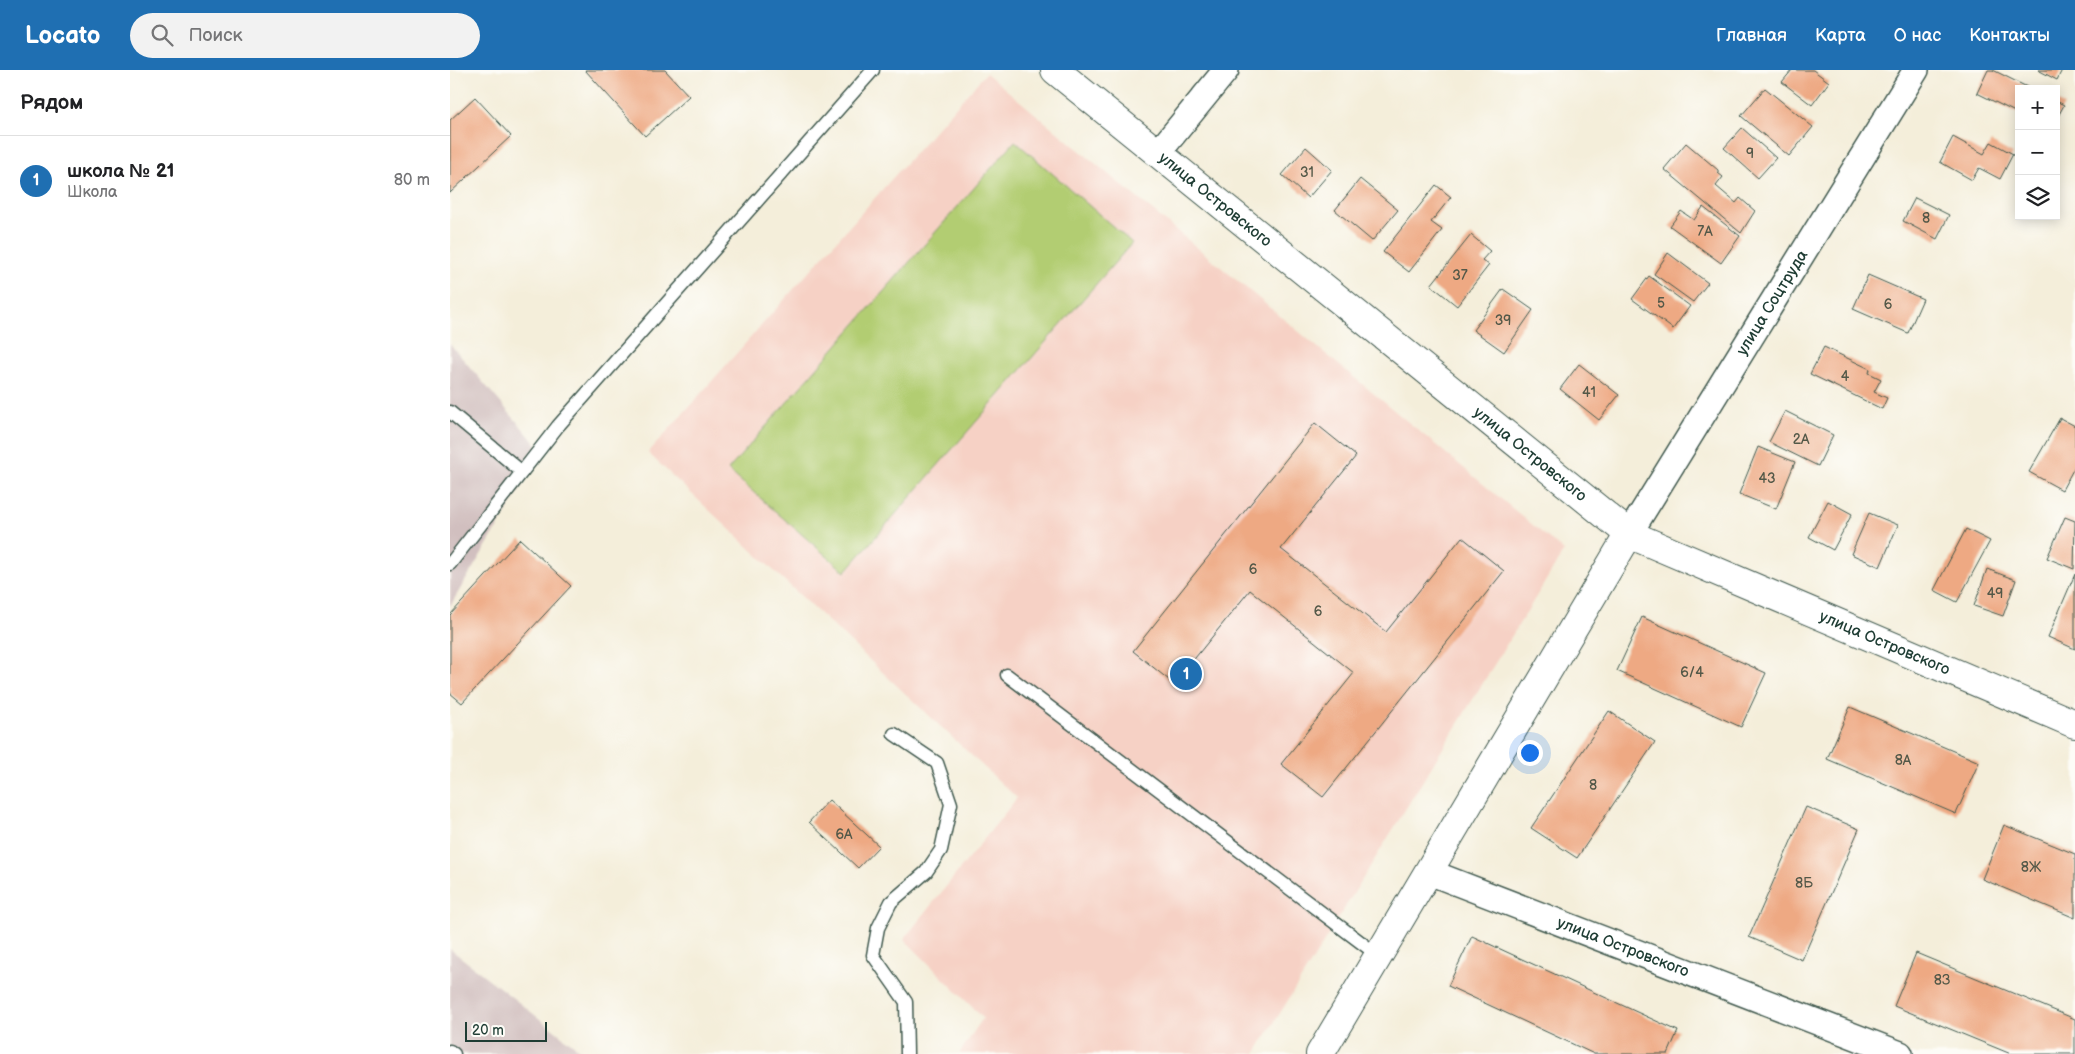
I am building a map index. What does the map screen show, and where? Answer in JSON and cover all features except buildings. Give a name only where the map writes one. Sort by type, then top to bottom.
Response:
[{"type":"main road","name":"улица Островского","points":[[1055,70],[1629,534],[2075,724]]},
{"type":"main road","points":[[1320,1054],[1629,534]]},
{"type":"street","points":[[1158,153],[1226,70]]},
{"type":"street","name":"улица Соцтруда","points":[[1629,534],[1916,70]]},
{"type":"street","name":"улица Островского","points":[[1429,872],[1900,1054]]},
{"type":"lane","points":[[450,564],[558,426],[873,70]]},
{"type":"lane","points":[[450,412],[522,472]]},
{"type":"lane","points":[[1007,675],[1378,956]]},
{"type":"lane","points":[[894,734],[937,763],[951,804],[942,850],[926,872],[891,902],[878,928],[873,955],[906,1002],[907,1054]]},
{"type":"lane","points":[[450,1051],[454,1054]]},
{"type":"shaded area","points":[[986,73],[1564,551],[1255,1054],[959,1054],[983,1018],[904,939],[1017,798],[648,453]]},
{"type":"shaded area","points":[[450,344],[543,452],[450,606]]},
{"type":"shaded area","points":[[450,949],[585,1054],[450,1054]]},
{"type":"green space","points":[[1015,141],[1132,243],[845,572],[728,470]]},
{"type":"place","name":"школа № 21","points":[[1186,674]]}]
